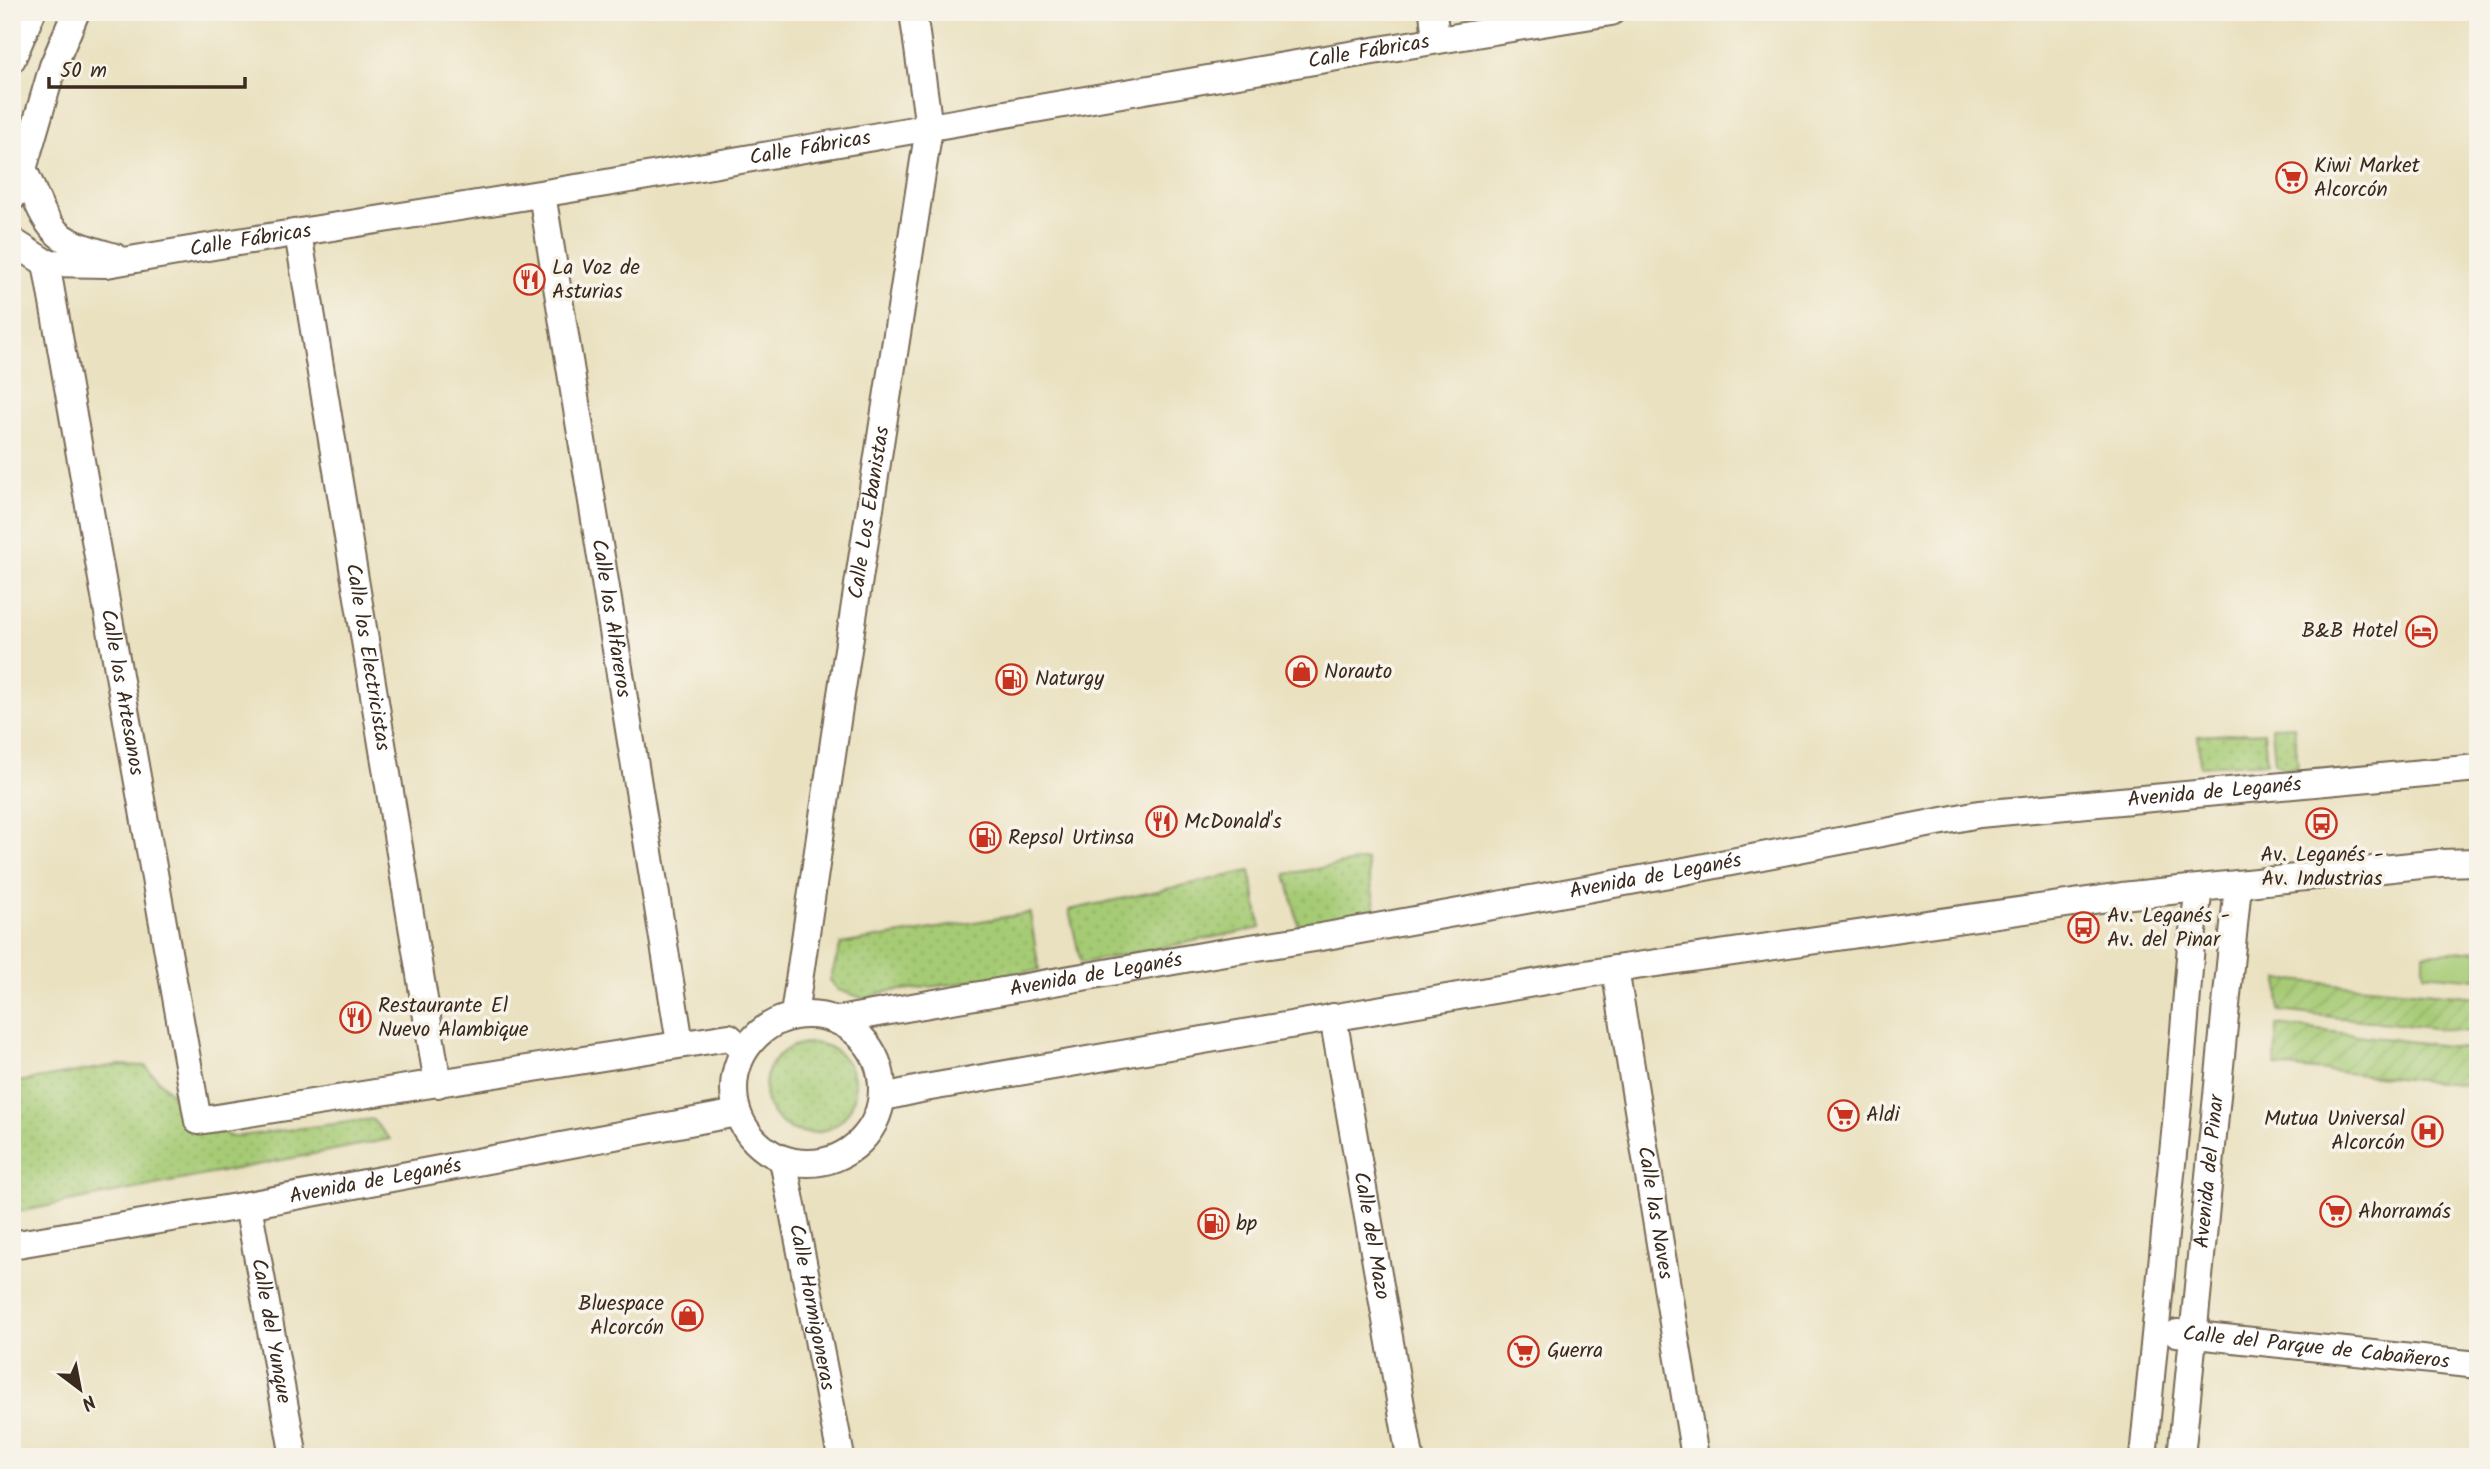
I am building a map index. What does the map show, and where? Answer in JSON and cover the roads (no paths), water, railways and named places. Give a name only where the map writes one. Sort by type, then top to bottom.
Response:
[{"type":"street","points":[[12,60],[32,12]]},
{"type":"street","points":[[12,198],[53,66],[76,12]]},
{"type":"street","name":"Calle Los Ebanistas","points":[[794,1015],[929,128],[913,12]]},
{"type":"street","points":[[1433,12],[1436,40]]},
{"type":"street","name":"Calle Fábricas","points":[[46,263],[107,264],[127,261],[542,194],[1308,61],[1611,12]]},
{"type":"street","points":[[23,169],[45,216],[61,237],[90,250],[127,261]]},
{"type":"street","name":"Calle los Alfareros","points":[[542,194],[680,1044]]},
{"type":"street","name":"Calle los Electricistas","points":[[298,233],[438,1084]]},
{"type":"street","points":[[12,241],[46,263]]},
{"type":"street","name":"Calle los Artesanos","points":[[46,263],[198,1121],[438,1084]]},
{"type":"street","name":"Avenida de Leganés","points":[[838,1020],[1390,925],[1979,814],[2478,768]]},
{"type":"street","points":[[2440,863],[2478,844]]},
{"type":"street","points":[[884,1097],[1615,969],[2122,896],[2440,863],[2478,862]]},
{"type":"street","name":"Avenida del Pinar","points":[[2181,1457],[2238,885]]},
{"type":"street","name":"Avenida del Pinar","points":[[2143,1457],[2190,945],[2199,890]]},
{"type":"street","name":"Calle las Naves","points":[[1615,969],[1695,1457]]},
{"type":"street","points":[[812,1014],[838,1020],[850,1026],[869,1044],[878,1063],[884,1097],[873,1125],[857,1146],[834,1159],[809,1164],[783,1160],[766,1151],[747,1133],[737,1114],[734,1075],[744,1051],[769,1025],[794,1015],[812,1014]]},
{"type":"street","name":"Calle del Mazo","points":[[1332,1017],[1410,1457]]},
{"type":"street","points":[[438,1084],[729,1037],[744,1051]]},
{"type":"street","name":"Avenida de Leganés","points":[[12,1245],[248,1205],[737,1114]]},
{"type":"street","name":"Calle Hormigoneras","points":[[783,1160],[841,1457]]},
{"type":"street","name":"Calle del Yunque","points":[[248,1205],[294,1457]]},
{"type":"street","name":"Calle del Parque de Cabañeros","points":[[2155,1331],[2478,1365]]},
{"type":"place","name":"Kiwi Market Alcorcón","points":[[2291,178]]},
{"type":"place","name":"La Voz de Asturias","points":[[529,280]]},
{"type":"place","name":"B&B Hotel","points":[[2421,631]]},
{"type":"place","name":"Norauto","points":[[1301,672]]},
{"type":"place","name":"Naturgy","points":[[1012,679]]},
{"type":"place","name":"McDonald's","points":[[1161,822]]},
{"type":"place","name":"Av. Leganés - Av. Industrias","points":[[2322,823]]},
{"type":"place","name":"Repsol Urtinsa","points":[[985,838]]},
{"type":"place","name":"Av. Leganés - Av. del Pinar","points":[[2084,928]]},
{"type":"place","name":"Restaurante El Nuevo Alambique","points":[[355,1018]]},
{"type":"place","name":"Aldi","points":[[1843,1115]]},
{"type":"place","name":"Mutua Universal Alcorcón","points":[[2428,1131]]},
{"type":"place","name":"Ahorramás","points":[[2335,1212]]},
{"type":"place","name":"bp","points":[[1213,1224]]},
{"type":"place","name":"Bluespace Alcorcón","points":[[687,1316]]},
{"type":"place","name":"Guerra","points":[[1524,1351]]}]
